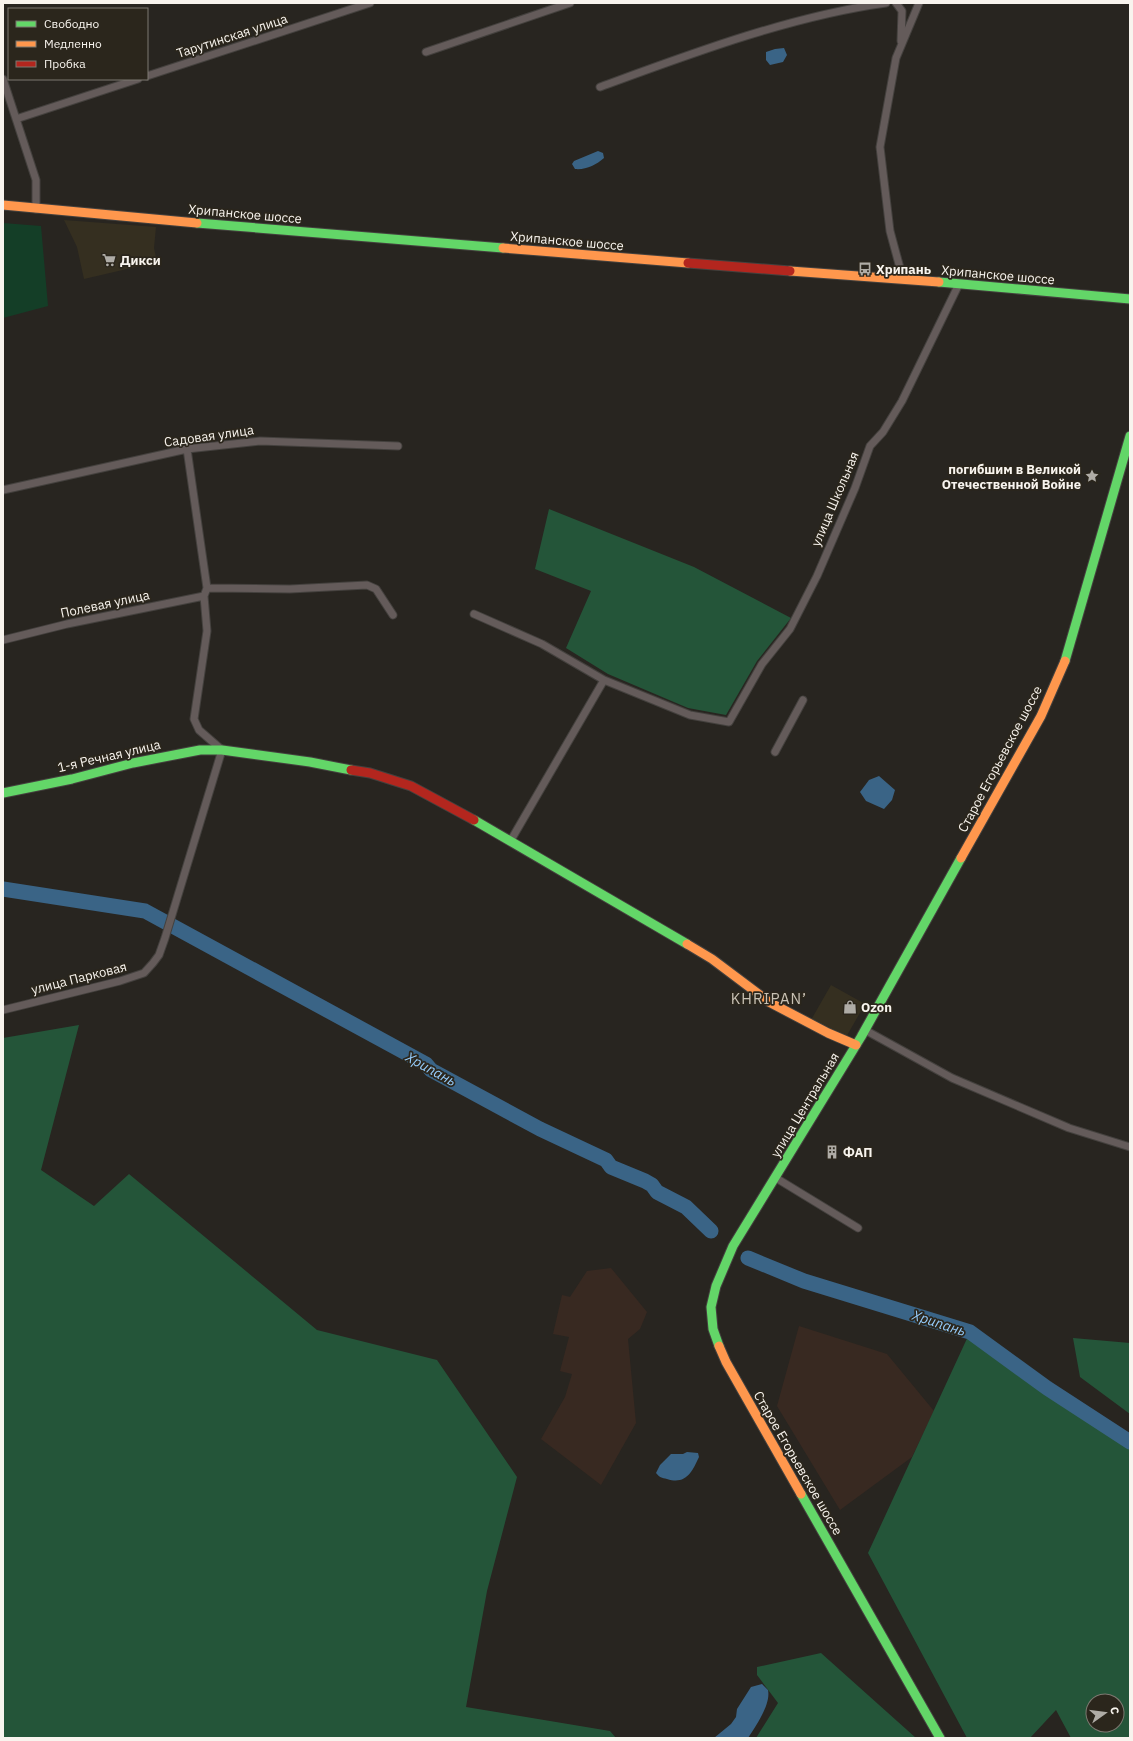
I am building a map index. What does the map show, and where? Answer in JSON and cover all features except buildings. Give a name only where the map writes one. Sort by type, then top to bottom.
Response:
[{"type":"main road","name":"Хрипанское шоссе","points":[[3,205],[557,253],[903,279],[1130,299]]},
{"type":"main road","name":"Старое Егорьевское шоссе","points":[[865,1030],[1041,716],[1064,663],[1130,436]]},
{"type":"main road","name":"1-я Речная улица","points":[[3,793],[72,779],[133,763],[200,750],[222,750],[310,762],[376,775],[411,786],[511,840],[712,959],[769,1002],[828,1033],[856,1045]]},
{"type":"main road","name":"улица Центральная","points":[[767,1193],[865,1030]]},
{"type":"main road","name":"Старое Егорьевское шоссе","points":[[767,1193],[733,1246],[718,1276],[712,1302],[713,1330],[726,1362],[940,1738]]},
{"type":"street","name":"Тарутинская улица","points":[[148,76],[370,3]]},
{"type":"street","points":[[426,52],[570,3]]},
{"type":"street","points":[[600,87],[746,36],[806,19],[868,5],[886,3]]},
{"type":"street","points":[[896,3],[902,11],[901,45]]},
{"type":"street","points":[[903,279],[890,231],[880,147],[896,58],[919,3]]},
{"type":"street","points":[[3,79],[36,180],[36,209]]},
{"type":"street","points":[[16,119],[135,80]]},
{"type":"street","name":"улица Школьная","points":[[604,680],[690,715],[729,722],[762,664],[790,629],[817,576],[855,488],[870,446],[883,432],[902,401],[959,284]]},
{"type":"street","name":"Садовая улица","points":[[3,490],[187,448],[260,441],[398,446]]},
{"type":"street","points":[[187,448],[207,588],[204,596],[207,631],[194,719],[199,730],[222,750]]},
{"type":"street","points":[[207,588],[290,589],[367,585],[376,589],[393,615]]},
{"type":"street","name":"Полевая улица","points":[[3,640],[67,624],[204,596]]},
{"type":"street","points":[[474,614],[542,644],[604,680],[511,840]]},
{"type":"street","points":[[775,752],[803,700]]},
{"type":"street","name":"улица Парковая","points":[[3,1010],[120,982],[144,973],[159,954],[165,938],[184,880],[222,750]]},
{"type":"street","points":[[865,1030],[952,1078],[1069,1128],[1130,1147]]},
{"type":"street","points":[[776,1178],[858,1228]]},
{"type":"shaded area","points":[[64,220],[156,227],[154,248],[157,262],[84,279],[77,247]]},
{"type":"shaded area","points":[[831,985],[865,1004],[845,1039],[811,1020]]},
{"type":"shaded area","points":[[611,1268],[647,1312],[640,1329],[628,1339],[636,1423],[601,1485],[541,1439],[565,1397],[572,1374],[560,1371],[569,1337],[553,1334],[562,1295],[570,1297],[587,1271]]},
{"type":"shaded area","points":[[799,1326],[887,1354],[934,1411],[912,1457],[840,1510],[777,1406]]},
{"type":"green space","points":[[3,223],[41,226],[48,306],[3,318]]},
{"type":"green space","points":[[549,509],[694,567],[791,618],[757,661],[726,715],[688,708],[608,674],[566,648],[591,591],[535,569]]},
{"type":"green space","points":[[79,1025],[41,1170],[94,1206],[129,1174],[317,1330],[437,1360],[517,1477],[487,1591],[466,1707],[610,1731],[616,1738],[3,1738],[3,1038]]},
{"type":"green space","points":[[970,1332],[1047,1388],[1130,1442],[1130,1738],[1071,1738],[1056,1710],[1030,1738],[967,1738],[868,1553]]},
{"type":"green space","points":[[1073,1338],[1130,1343],[1130,1414],[1080,1377]]},
{"type":"green space","points":[[821,1653],[916,1738],[756,1738],[778,1703],[757,1675],[757,1667]]},
{"type":"water","points":[[784,48],[787,55],[783,62],[770,65],[766,60],[766,52]]},
{"type":"water","points":[[598,151],[603,153],[604,158],[601,161],[587,168],[575,169],[572,164],[574,161]]},
{"type":"water","points":[[879,776],[895,790],[892,800],[884,809],[866,801],[860,792],[869,780]]},
{"type":"water","points":[[687,1452],[698,1453],[699,1457],[694,1468],[684,1479],[674,1480],[662,1478],[656,1473],[660,1465],[671,1454],[683,1454]]},
{"type":"water","points":[[762,1684],[768,1690],[767,1702],[762,1715],[748,1738],[714,1738],[731,1724],[736,1717],[737,1709],[751,1687]]},
{"type":"waterway","name":"Хрипань","points":[[3,889],[145,911],[426,1064],[431,1070],[540,1129],[606,1160],[611,1167],[645,1181],[652,1185],[657,1192],[686,1207],[711,1231]]},
{"type":"waterway","name":"Хрипань","points":[[748,1258],[804,1281],[970,1332],[1047,1388],[1130,1442]]},
{"type":"traffic: fast","points":[[197,223],[503,248]]},
{"type":"traffic: fast","points":[[939,282],[1130,299]]},
{"type":"traffic: fast","points":[[1065,661],[1130,436]]},
{"type":"traffic: fast","points":[[3,793],[72,779],[133,763],[200,750],[222,750],[310,762],[351,770]]},
{"type":"traffic: fast","points":[[474,820],[687,944]]},
{"type":"traffic: fast","points":[[719,1346],[713,1329],[711,1307],[716,1286],[733,1246],[861,1037],[961,858]]},
{"type":"traffic: fast","points":[[801,1494],[940,1738]]},
{"type":"traffic: slow","points":[[3,205],[197,223]]},
{"type":"traffic: slow","points":[[503,248],[688,263]]},
{"type":"traffic: slow","points":[[790,271],[939,282]]},
{"type":"traffic: slow","points":[[961,858],[1041,716],[1065,661]]},
{"type":"traffic: slow","points":[[687,944],[712,959],[769,1002],[828,1033],[856,1045]]},
{"type":"traffic: slow","points":[[719,1346],[726,1362],[801,1494]]},
{"type":"traffic: jam","points":[[688,263],[790,271]]},
{"type":"traffic: jam","points":[[351,770],[370,773],[411,786],[474,820]]},
{"type":"place","name":"Дикси","points":[[109,260]]},
{"type":"place","name":"Хрипань","points":[[865,269]]},
{"type":"place","name":"погибшим в Великой Отечественной Войне","points":[[1092,476]]},
{"type":"place","name":"Ozon","points":[[850,1007]]},
{"type":"place","name":"ФАП","points":[[832,1152]]},
{"type":"district","name":"KHRIPAN’","points":[[769,998]]}]
